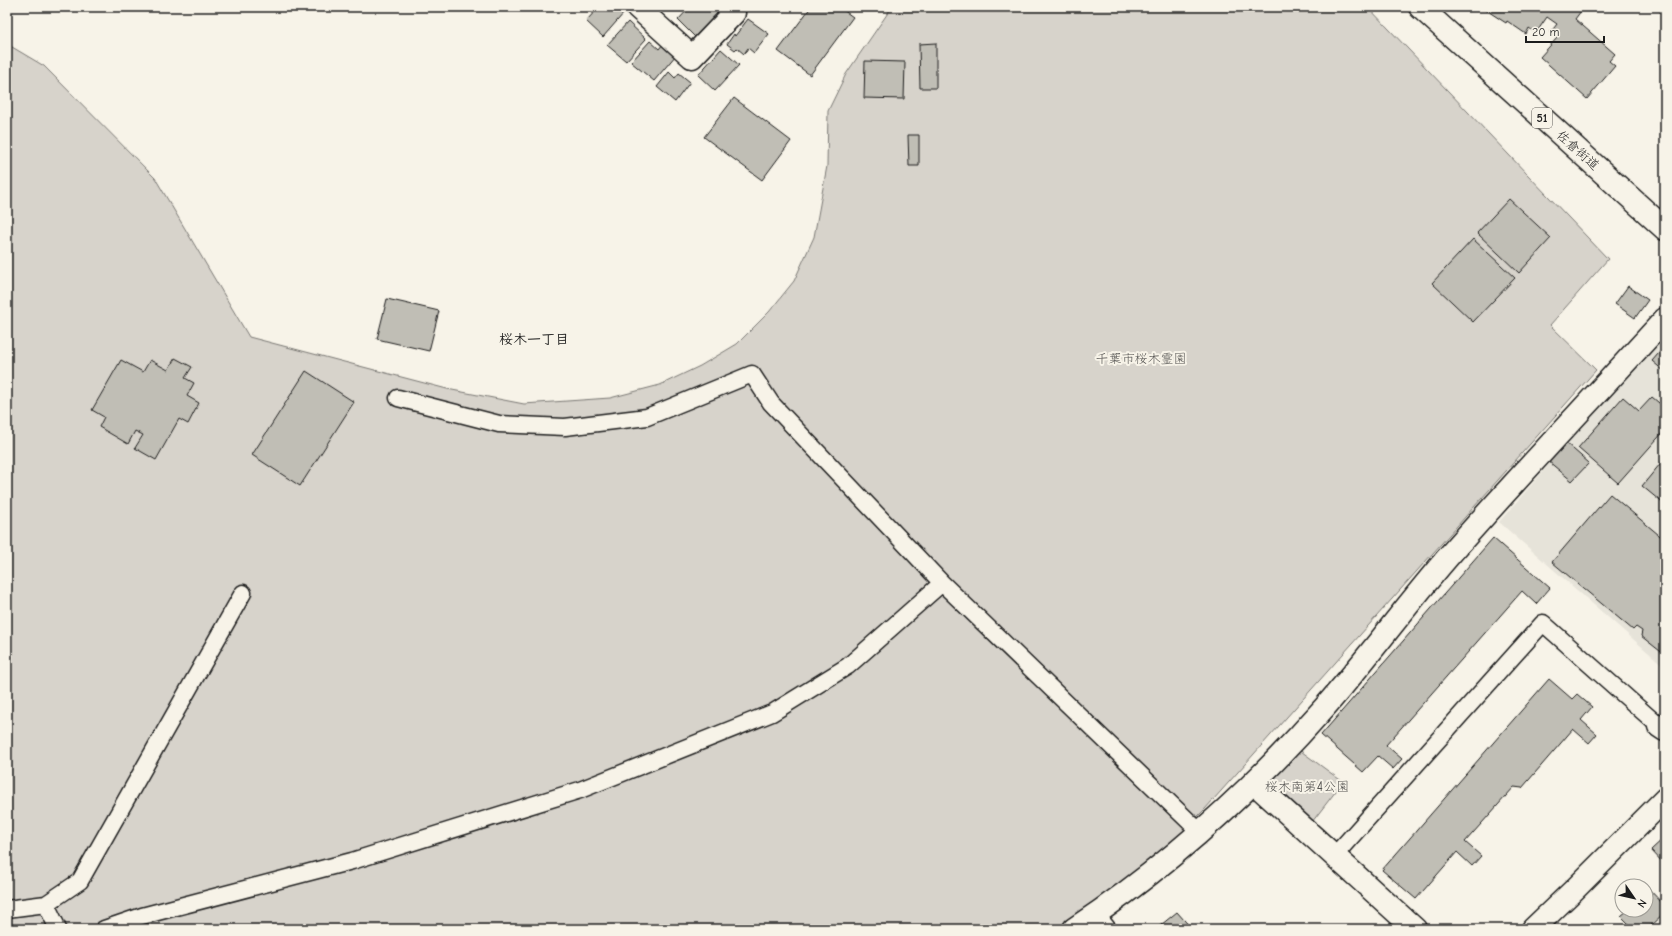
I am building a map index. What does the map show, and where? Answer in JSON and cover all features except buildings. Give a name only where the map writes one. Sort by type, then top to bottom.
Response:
[{"type":"main road","points":[[637,7],[692,57],[734,13],[728,7]]},
{"type":"main road","name":"佐倉街道","points":[[1420,7],[1665,229]]},
{"type":"main road","points":[[1074,929],[1102,922],[1113,903],[1201,833],[1254,783],[1324,708],[1453,551],[1665,319]]},
{"type":"main road","points":[[1254,783],[1415,929]]},
{"type":"main road","points":[[1533,929],[1665,799]]},
{"type":"lane","points":[[398,398],[499,424],[565,427],[647,417],[752,374],[771,403],[942,583],[1201,833]]},
{"type":"lane","points":[[104,929],[142,916],[352,861],[580,790],[772,713],[848,666],[942,583]]},
{"type":"lane","points":[[7,909],[46,904],[80,881],[243,593]]},
{"type":"lane","points":[[1335,855],[1543,623],[1662,728]]},
{"type":"lane","points":[[46,904],[58,929]]},
{"type":"shaded area","points":[[1665,331],[1665,667],[1499,522]]},
{"type":"green space","name":"千葉市桜木霊園","points":[[892,7],[1368,7],[1608,259],[1550,325],[1596,370],[1205,809],[1145,869],[1058,929],[7,929],[7,44],[44,66],[155,178],[249,337],[447,389],[524,404],[610,398],[660,385],[700,366],[737,344],[769,312],[794,281],[814,237],[827,166],[828,111],[846,74]]},
{"type":"green space","name":"桜木南第4公園","points":[[1294,746],[1343,782],[1312,822],[1274,790],[1272,776]]},
{"type":"district","name":"桜木一丁目","points":[[534,339]]}]
